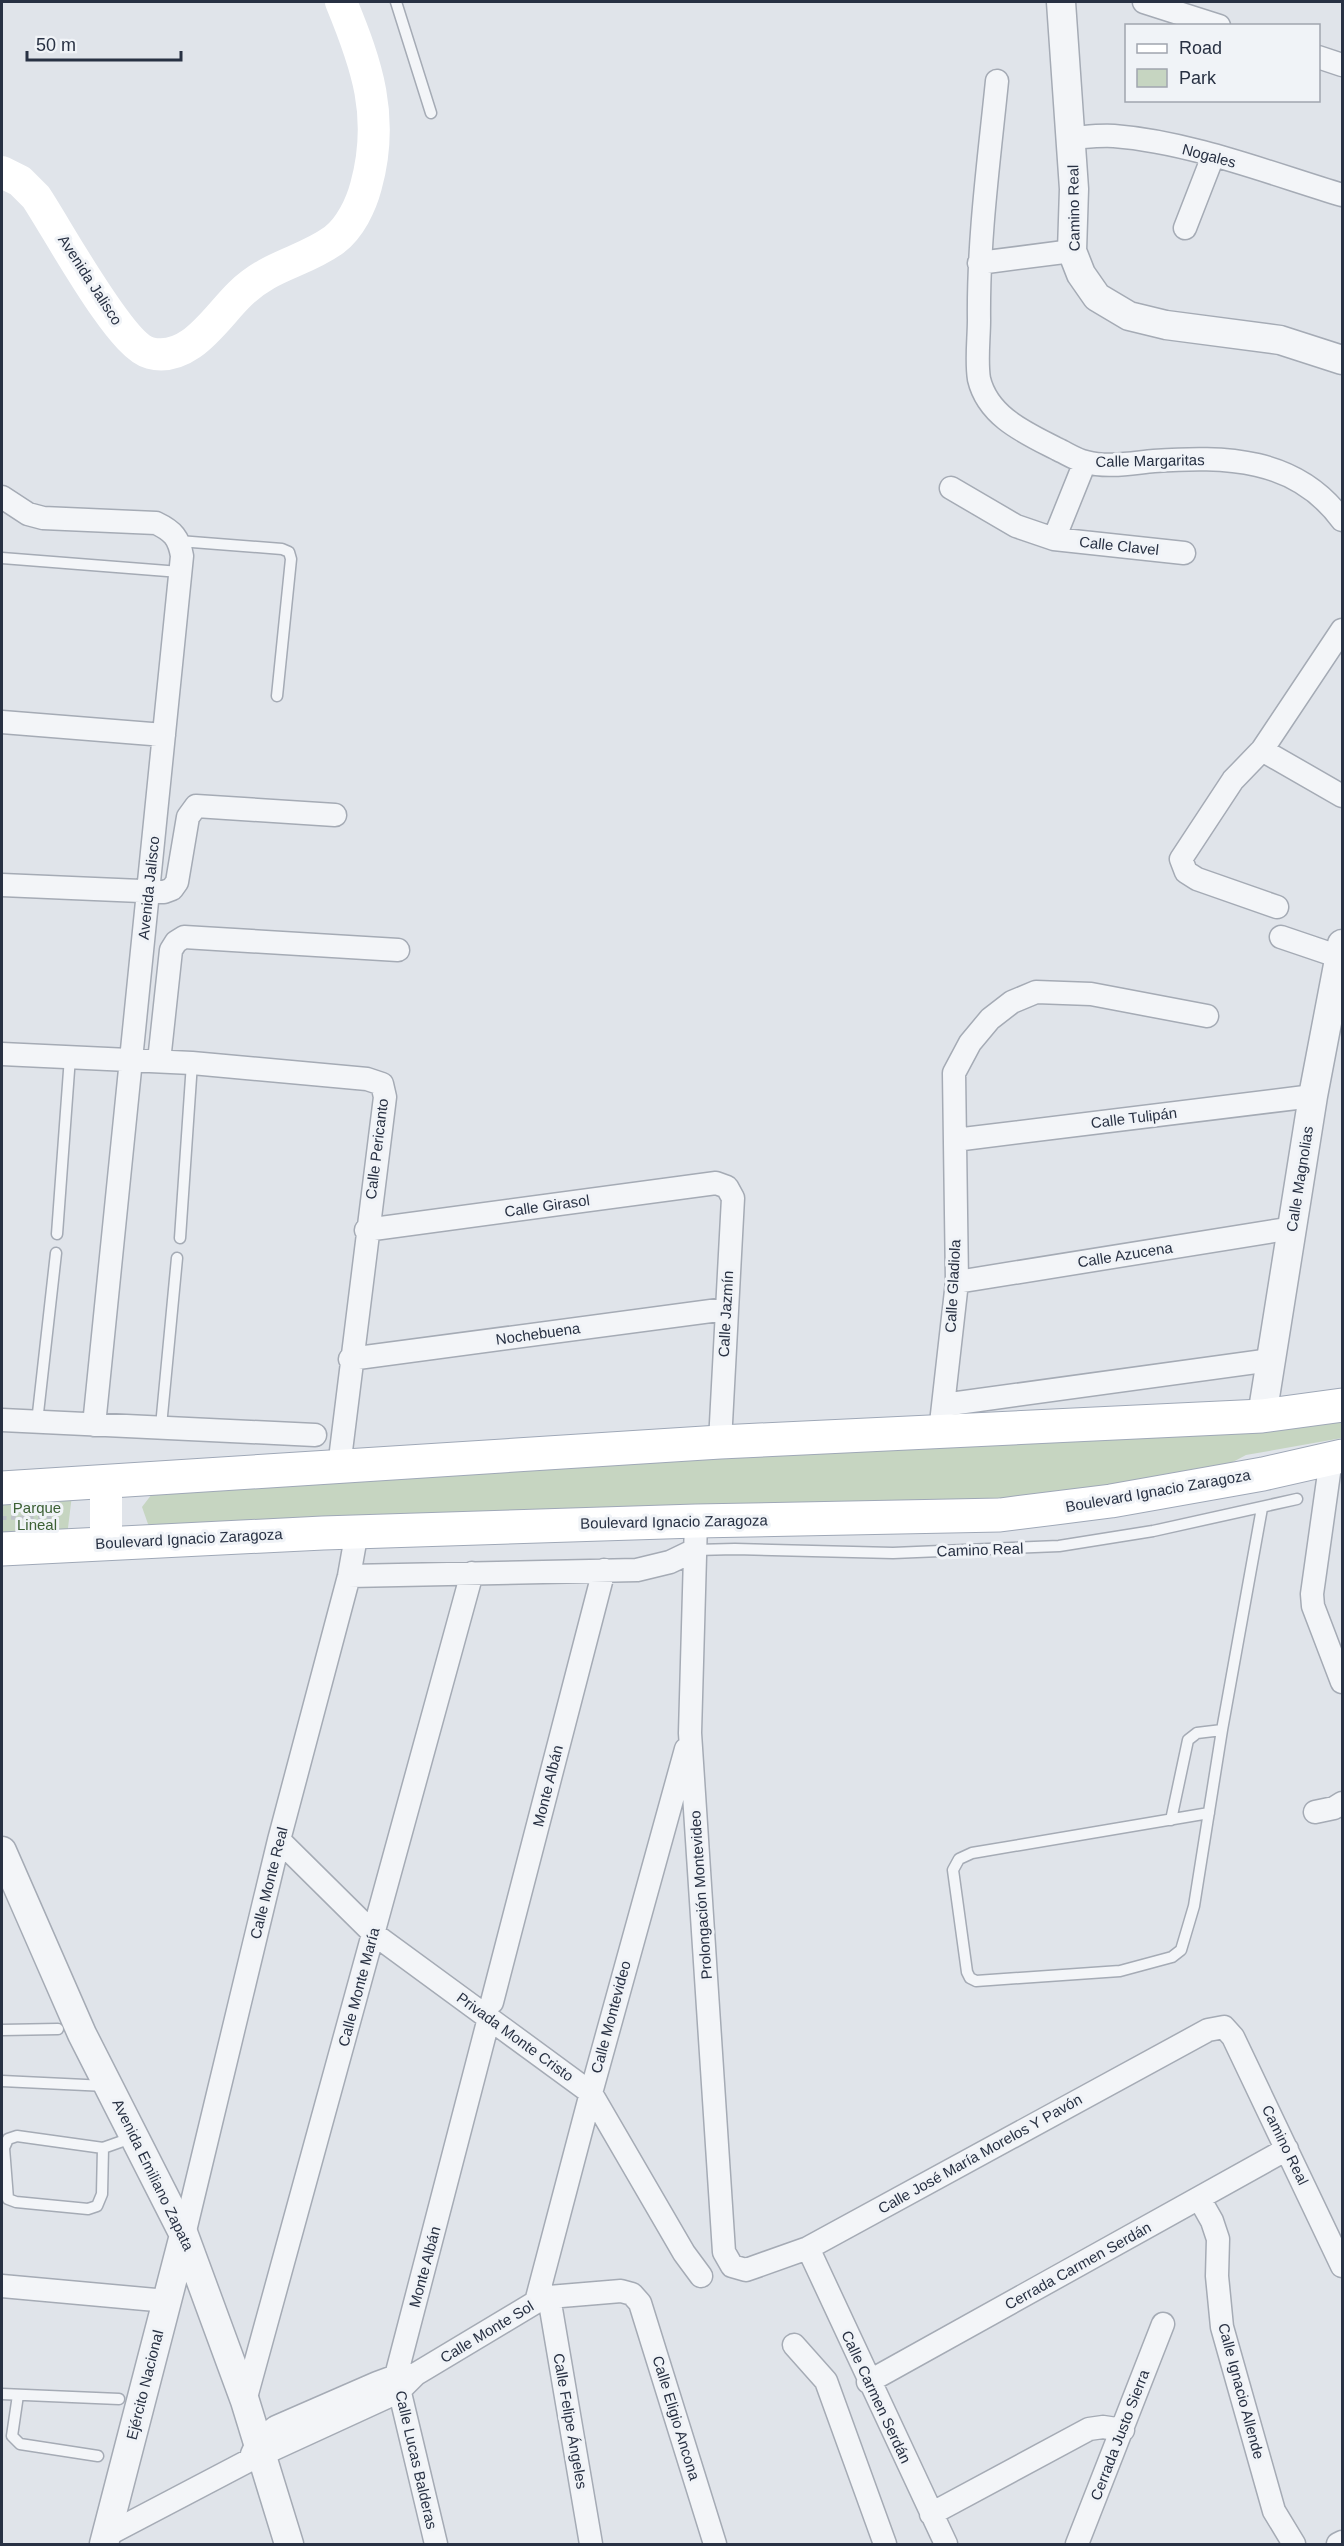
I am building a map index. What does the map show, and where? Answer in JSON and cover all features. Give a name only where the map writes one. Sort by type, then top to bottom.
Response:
[{"type":"main road","name":"Avenida Jalisco","points":[[2,172],[20,181],[36,197],[113,318],[137,347],[149,353],[165,355],[181,350],[198,339],[217,317],[258,278],[274,268],[320,249],[337,238],[353,218],[362,200],[374,149],[372,101],[361,51],[341,2]]},
{"type":"main road","points":[[2,1488],[720,1442],[941,1418],[1262,1416],[1342,1406]]},
{"type":"main road","name":"Boulevard Ignacio Zaragoza","points":[[2,1550],[357,1532],[695,1535],[1000,1515],[1046,1510],[1215,1482],[1337,1458]]},
{"type":"main road","points":[[106,1482],[106,1544]]},
{"type":"street","name":"Camino Real","points":[[1061,2],[1072,138],[1074,189],[1072,250],[1081,274],[1097,297],[1129,316],[1166,325],[1280,340],[1342,360]]},
{"type":"street","points":[[1144,2],[1213,24]]},
{"type":"street","points":[[1320,58],[1342,65]]},
{"type":"street","name":"Calle Margaritas","points":[[997,81],[979,263],[980,379],[993,407],[1017,429],[1085,462],[1113,464],[1188,459],[1241,462],[1275,468],[1302,481],[1334,508],[1342,520]]},
{"type":"street","name":"Nogales","points":[[1072,138],[1111,136],[1142,139],[1213,156],[1342,195]]},
{"type":"street","points":[[1185,228],[1213,156]]},
{"type":"street","points":[[979,263],[1072,250]]},
{"type":"street","name":"Calle Clavel","points":[[1054,539],[1085,462]]},
{"type":"street","name":"Calle Clavel","points":[[951,488],[1016,526],[1054,539],[1184,553]]},
{"type":"street","points":[[2,497],[28,514],[43,518],[156,524],[171,530],[179,541]]},
{"type":"street","name":"Avenida Jalisco","points":[[94,1425],[165,735],[182,556],[179,541]]},
{"type":"street","points":[[1277,907],[1197,879],[1186,872],[1181,859],[1233,780],[1262,750],[1342,630]]},
{"type":"street","points":[[2,722],[165,735]]},
{"type":"street","points":[[1262,750],[1342,796]]},
{"type":"street","points":[[2,885],[164,892],[172,889],[177,882],[188,817],[196,806],[335,815]]},
{"type":"street","points":[[159,1061],[171,951],[176,942],[184,937],[398,950]]},
{"type":"street","points":[[1281,937],[1341,951]]},
{"type":"street","name":"Calle Magnolias","points":[[1262,1416],[1313,1096],[1341,951]]},
{"type":"street","name":"Calle Gladiola","points":[[941,1418],[957,1282],[954,1073],[970,1042],[990,1019],[1012,1002],[1036,992],[1091,994],[1207,1016]]},
{"type":"street","name":"Calle Pericanto","points":[[2,1054],[192,1063],[367,1079],[382,1084],[384,1097],[350,1359],[339,1467]]},
{"type":"street","name":"Calle Tulipán","points":[[955,1140],[1313,1096]]},
{"type":"street","name":"Calle Girasol","points":[[366,1230],[716,1183],[727,1187]]},
{"type":"street","name":"Calle Jazmín","points":[[720,1442],[733,1198],[727,1187]]},
{"type":"street","name":"Calle Azucena","points":[[957,1282],[1293,1228]]},
{"type":"street","name":"Nochebuena","points":[[350,1359],[726,1309]]},
{"type":"street","points":[[941,1418],[1271,1360]]},
{"type":"street","points":[[2,1420],[315,1435]]},
{"type":"street","points":[[1337,1458],[1313,1600],[1342,1682]]},
{"type":"street","name":"Calle Monte Real","points":[[184,2235],[279,1840],[349,1576],[357,1532]]},
{"type":"street","points":[[349,1576],[637,1570],[670,1562],[695,1535]]},
{"type":"street","name":"Prolongación Montevideo","points":[[695,1535],[690,1733],[724,2252],[732,2266]]},
{"type":"street","name":"Monte Albán","points":[[404,2380],[490,2010],[604,1570]]},
{"type":"street","name":"Calle Monte María","points":[[245,2401],[472,1573]]},
{"type":"street","name":"Calle Montevideo","points":[[542,2299],[591,2093],[690,1733]]},
{"type":"street","points":[[1315,1812],[1335,1808],[1342,1803]]},
{"type":"street","name":"Privada Monte Cristo","points":[[279,1840],[374,1934],[490,2010],[591,2093],[684,2253],[701,2276]]},
{"type":"street","name":"Avenida Emiliano Zapata","points":[[2,1851],[82,2034],[184,2235],[245,2401],[257,2452],[289,2544]]},
{"type":"street","name":"Camino Real","points":[[1224,2028],[1233,2037],[1342,2266]]},
{"type":"street","name":"Calle José María Morelos Y Pavón","points":[[732,2266],[746,2270],[808,2248],[1208,2030],[1224,2028]]},
{"type":"street","name":"Cerrada Carmen Serdán","points":[[868,2382],[1287,2150]]},
{"type":"street","name":"Calle Ignacio Allende","points":[[1199,2198],[1212,2221],[1218,2238],[1217,2276],[1222,2327],[1274,2511],[1294,2544]]},
{"type":"street","name":"Ejército Nacional","points":[[105,2540],[184,2235]]},
{"type":"street","name":"Calle Carmen Serdán","points":[[808,2248],[868,2382],[946,2544]]},
{"type":"street","points":[[2,2286],[167,2301]]},
{"type":"street","name":"Calle Monte Sol","points":[[105,2540],[257,2452],[404,2380],[542,2299],[621,2291],[632,2294]]},
{"type":"street","name":"Calle Eligio Ancona","points":[[632,2294],[640,2303],[715,2544]]},
{"type":"street","name":"Calle Felipe Ángeles","points":[[542,2299],[591,2544]]},
{"type":"street","name":"Cerrada Justo Sierra","points":[[1077,2544],[1123,2430],[1162,2324]]},
{"type":"street","points":[[794,2345],[826,2381],[885,2544]]},
{"type":"street","name":"Calle Lucas Balderas","points":[[404,2380],[436,2544]]},
{"type":"street","points":[[931,2514],[1089,2429],[1103,2427],[1123,2430]]},
{"type":"street","points":[[1338,2544],[1342,2542]]},
{"type":"lane","points":[[396,2],[431,113]]},
{"type":"lane","points":[[179,541],[282,549],[289,552],[291,559],[277,696]]},
{"type":"lane","points":[[2,558],[180,572]]},
{"type":"lane","points":[[57,1233],[70,1057]]},
{"type":"lane","points":[[180,1238],[192,1063]]},
{"type":"lane","points":[[37,1422],[56,1253]]},
{"type":"lane","points":[[160,1426],[177,1258]]},
{"type":"lane","name":"Camino Real","points":[[695,1535],[735,1549],[893,1553],[1016,1550],[1059,1546],[1153,1531],[1297,1499]]},
{"type":"lane","points":[[1209,1813],[972,1853],[959,1859],[953,1870],[969,1978],[976,1981],[1120,1971],[1177,1954],[1181,1950],[1194,1906],[1209,1813],[1222,1730],[1262,1508]]},
{"type":"lane","points":[[1171,1820],[1188,1740],[1197,1733],[1222,1730]]},
{"type":"lane","points":[[2,2030],[58,2029]]},
{"type":"lane","points":[[2,2081],[109,2086]]},
{"type":"lane","points":[[103,2148],[102,2194],[97,2206],[88,2209],[16,2202],[8,2199],[4,2148],[8,2139],[17,2136],[103,2148],[134,2137]]},
{"type":"lane","points":[[2,2394],[119,2399]]},
{"type":"lane","points":[[18,2395],[12,2436],[15,2441],[20,2444],[98,2456]]},
{"type":"path","points":[[2,1518],[51,1517]]},
{"type":"green space","points":[[1342,1416],[1342,1438],[1246,1455],[1197,1481],[1067,1505],[379,1515],[160,1535],[148,1524],[142,1507],[155,1490]]},
{"type":"green space","name":"Parque Lineal","points":[[72,1495],[67,1536],[2,1538],[2,1498]]}]
